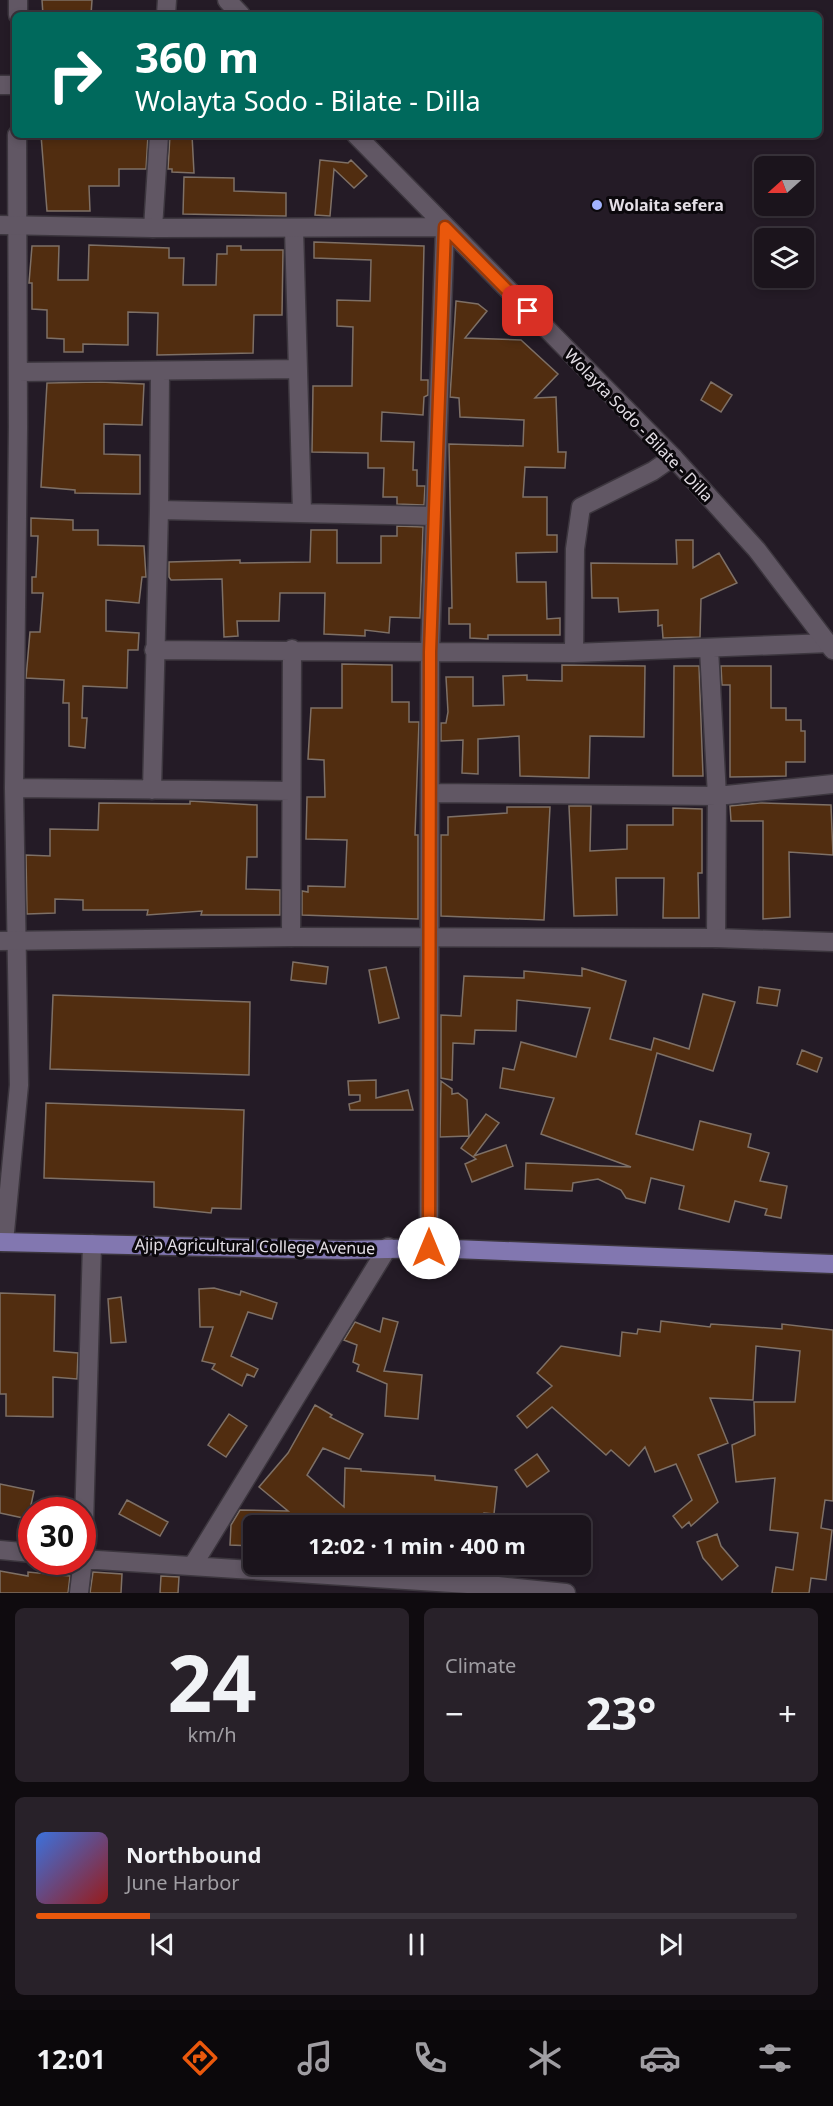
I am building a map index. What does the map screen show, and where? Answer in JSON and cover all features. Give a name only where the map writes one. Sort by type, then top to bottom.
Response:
[{"type":"main road","name":"Ajip Agricultural College Avenue","points":[[2,1242],[345,1250],[388,1247],[429,1248],[833,1264]]},
{"type":"street","points":[[227,0],[238,12]]},
{"type":"street","points":[[2,1242],[19,1085],[8,941],[14,788],[7,646],[8,516],[18,372],[18,138]]},
{"type":"street","points":[[153,228],[159,138]]},
{"type":"street","name":"Wolayta Sodo - Bilate - Dilla","points":[[359,138],[673,457],[757,550],[831,646]]},
{"type":"street","points":[[0,225],[294,229],[445,227],[430,652],[432,793],[429,1248]]},
{"type":"street","points":[[294,229],[302,512]]},
{"type":"street","points":[[18,372],[297,369]]},
{"type":"street","points":[[152,790],[160,371]]},
{"type":"street","points":[[574,653],[574,549],[581,507],[652,471],[673,457]]},
{"type":"street","points":[[159,510],[434,516]]},
{"type":"street","points":[[154,650],[292,649],[574,653],[831,646]]},
{"type":"street","points":[[291,936],[292,649]]},
{"type":"street","points":[[709,649],[717,796],[716,938]]},
{"type":"street","points":[[432,793],[717,796],[833,784]]},
{"type":"street","points":[[14,788],[291,791]]},
{"type":"street","points":[[8,941],[291,936],[430,939],[716,938],[833,942]]},
{"type":"street","points":[[85,1497],[92,1244]]},
{"type":"street","points":[[193,1565],[388,1247]]},
{"type":"street","points":[[0,1550],[18,1552]]},
{"type":"street","points":[[96,1560],[193,1565],[363,1585],[566,1593]]},
{"type":"street","points":[[79,1593],[81,1575]]},
{"type":"building","points":[[42,0],[92,0],[91,12],[43,12]]},
{"type":"building","points":[[41,138],[148,138],[146,169],[119,169],[119,186],[89,186],[90,211],[47,211]]},
{"type":"building","points":[[170,138],[192,138],[194,173],[172,172],[172,169],[168,169]]},
{"type":"building","points":[[320,160],[348,163],[351,160],[367,176],[354,188],[334,169],[330,216],[315,215]]},
{"type":"building","points":[[184,177],[234,178],[234,191],[286,193],[286,216],[183,214]]},
{"type":"building","points":[[314,242],[424,246],[421,380],[428,380],[428,395],[424,397],[423,415],[382,412],[381,441],[414,442],[413,470],[417,470],[417,486],[425,486],[424,505],[397,504],[397,497],[383,497],[384,468],[368,468],[368,453],[312,452],[313,386],[352,386],[353,327],[337,326],[337,300],[370,301],[371,260],[314,258]]},
{"type":"building","points":[[89,245],[169,248],[169,258],[184,258],[183,285],[216,285],[217,254],[227,254],[227,246],[241,246],[241,250],[283,250],[282,315],[254,315],[253,353],[157,355],[158,313],[128,312],[128,345],[83,344],[83,352],[64,352],[64,339],[47,338],[47,310],[32,309],[32,283],[29,283],[32,246],[59,246],[58,280],[88,280]]},
{"type":"building","points":[[456,301],[478,304],[487,311],[465,338],[521,340],[558,374],[535,398],[556,397],[558,452],[566,452],[565,468],[525,467],[523,497],[547,497],[547,535],[557,535],[557,552],[516,553],[517,582],[546,582],[547,619],[560,618],[560,635],[488,635],[488,639],[470,638],[470,624],[449,624],[449,608],[452,608],[449,444],[523,446],[524,420],[460,417],[459,398],[450,397]]},
{"type":"building","points":[[711,382],[732,395],[721,412],[701,400]]},
{"type":"building","points":[[47,383],[144,384],[142,425],[104,424],[104,454],[140,455],[140,494],[75,493],[75,490],[41,487]]},
{"type":"building","points":[[31,518],[73,520],[73,530],[98,530],[98,545],[144,546],[146,577],[142,577],[139,603],[106,600],[106,631],[139,633],[138,650],[128,650],[127,688],[83,686],[82,718],[87,718],[85,748],[69,746],[69,703],[63,703],[64,680],[26,678],[30,632],[40,632],[43,593],[32,593],[32,577],[36,577],[38,536],[31,536]]},
{"type":"building","points":[[397,526],[423,527],[420,618],[390,617],[389,633],[365,630],[365,636],[324,634],[325,593],[280,593],[279,621],[237,621],[238,636],[224,637],[222,579],[171,580],[169,577],[169,562],[240,560],[240,563],[310,562],[311,530],[337,530],[337,563],[381,563],[381,536],[397,536]]},
{"type":"building","points":[[676,540],[693,540],[693,568],[719,553],[737,583],[701,599],[700,637],[663,638],[662,625],[658,626],[658,610],[619,612],[618,598],[592,598],[591,563],[677,564]]},
{"type":"building","points":[[342,664],[392,665],[392,702],[409,702],[409,722],[419,722],[415,835],[418,835],[418,919],[302,915],[302,891],[308,892],[308,886],[345,887],[347,840],[306,839],[307,797],[325,797],[324,760],[308,759],[311,708],[342,708]]},
{"type":"building","points":[[562,665],[645,666],[644,737],[590,736],[589,778],[520,776],[519,736],[478,739],[478,774],[462,773],[463,740],[441,741],[441,723],[446,723],[448,712],[446,677],[473,677],[473,706],[504,705],[503,676],[527,675],[527,680],[562,681]]},
{"type":"building","points":[[674,666],[699,666],[703,776],[673,776]]},
{"type":"building","points":[[721,666],[771,666],[771,708],[786,708],[786,720],[801,720],[801,731],[805,731],[805,762],[786,762],[786,776],[730,777],[730,685],[722,685]]},
{"type":"building","points":[[190,801],[257,805],[257,857],[247,857],[246,889],[280,890],[280,915],[201,915],[202,911],[147,915],[148,910],[83,910],[83,900],[55,899],[55,913],[27,914],[26,855],[50,856],[50,829],[98,830],[99,803],[190,804]]},
{"type":"building","points":[[760,803],[831,805],[833,855],[789,852],[790,917],[763,919],[763,821],[731,821],[730,806]]},
{"type":"building","points":[[569,806],[591,806],[590,851],[627,849],[627,825],[673,825],[673,808],[702,809],[702,873],[698,873],[699,918],[663,918],[664,878],[616,878],[617,915],[574,916]]},
{"type":"building","points":[[507,807],[550,807],[544,920],[441,916],[441,835],[448,835],[448,817],[507,813]]},
{"type":"building","points":[[293,962],[328,967],[326,984],[291,980]]},
{"type":"building","points":[[386,967],[399,1018],[379,1023],[369,970]]},
{"type":"building","points":[[582,968],[626,981],[610,1039],[651,1050],[654,1038],[689,1049],[703,994],[735,1002],[713,1071],[657,1053],[636,1134],[693,1150],[700,1121],[751,1134],[748,1147],[769,1153],[760,1181],[787,1186],[781,1218],[765,1215],[767,1209],[735,1201],[729,1222],[679,1209],[684,1186],[651,1178],[645,1203],[626,1198],[621,1190],[598,1179],[573,1183],[572,1191],[525,1189],[526,1163],[631,1167],[541,1134],[554,1098],[500,1088],[503,1068],[514,1070],[521,1042],[576,1057],[590,1008],[517,1000],[516,1031],[475,1030],[474,1044],[453,1043],[452,1080],[441,1078],[441,1015],[461,1016],[464,976],[524,978],[524,971],[582,976]]},
{"type":"building","points":[[759,987],[780,990],[777,1006],[757,1003]]},
{"type":"building","points":[[53,995],[250,1002],[249,1075],[50,1069]]},
{"type":"building","points":[[802,1050],[822,1058],[817,1072],[797,1064]]},
{"type":"building","points":[[376,1080],[376,1098],[408,1090],[413,1110],[350,1110],[349,1104],[360,1101],[360,1095],[349,1095],[348,1081]]},
{"type":"building","points":[[441,1081],[452,1089],[452,1094],[458,1093],[467,1100],[469,1136],[440,1137]]},
{"type":"building","points":[[46,1103],[244,1110],[241,1209],[212,1208],[211,1213],[154,1207],[154,1182],[44,1178]]},
{"type":"building","points":[[486,1114],[499,1123],[474,1156],[506,1145],[513,1166],[472,1182],[465,1164],[476,1159],[461,1148]]},
{"type":"building","points":[[214,1288],[240,1295],[241,1291],[277,1303],[272,1319],[248,1312],[231,1356],[258,1369],[254,1377],[247,1374],[242,1386],[212,1369],[215,1364],[202,1361],[213,1327],[200,1327],[199,1289]]},
{"type":"building","points":[[0,1293],[55,1295],[54,1351],[78,1353],[77,1379],[53,1377],[53,1417],[6,1416],[6,1394],[0,1394]]},
{"type":"building","points":[[121,1297],[126,1342],[111,1343],[108,1299]]},
{"type":"building","points":[[383,1318],[398,1322],[384,1371],[422,1375],[418,1419],[385,1416],[387,1384],[357,1371],[359,1365],[353,1362],[357,1345],[344,1340],[355,1322],[380,1332]]},
{"type":"building","points":[[661,1321],[710,1327],[711,1324],[782,1329],[782,1324],[833,1330],[833,1501],[825,1500],[821,1528],[832,1530],[826,1580],[811,1578],[809,1593],[772,1593],[776,1567],[793,1570],[798,1533],[770,1530],[775,1478],[736,1482],[732,1445],[755,1435],[754,1402],[795,1402],[800,1351],[756,1346],[753,1400],[710,1398],[728,1443],[698,1455],[718,1502],[691,1526],[689,1522],[682,1528],[673,1516],[692,1500],[676,1464],[655,1472],[645,1447],[629,1466],[611,1450],[606,1455],[552,1407],[527,1428],[517,1416],[552,1386],[537,1373],[561,1346],[620,1356],[622,1332],[637,1334],[638,1329],[660,1332]]},
{"type":"building","points":[[315,1405],[332,1415],[330,1417],[363,1434],[349,1459],[323,1448],[307,1475],[344,1507],[345,1468],[435,1476],[435,1480],[497,1487],[494,1514],[243,1515],[243,1546],[230,1545],[231,1525],[240,1510],[288,1511],[259,1487],[288,1453]]},
{"type":"building","points":[[229,1414],[247,1426],[226,1457],[208,1445]]},
{"type":"building","points":[[537,1454],[549,1471],[527,1487],[515,1470]]},
{"type":"building","points":[[0,1484],[34,1491],[33,1497],[18,1497],[18,1517],[0,1513]]},
{"type":"building","points":[[127,1500],[168,1522],[160,1536],[119,1514]]},
{"type":"building","points":[[717,1534],[721,1546],[738,1566],[722,1580],[703,1558],[697,1542]]},
{"type":"building","points":[[0,1571],[28,1576],[70,1576],[68,1593],[0,1593]]},
{"type":"building","points":[[96,1572],[122,1574],[121,1593],[90,1593],[93,1575],[96,1575]]},
{"type":"building","points":[[161,1576],[179,1577],[178,1593],[160,1593]]},
{"type":"place","name":"Wolaita sefera","points":[[597,205]]},
{"type":"route","points":[[429,1248],[432,793],[430,652],[445,227],[528,311]]}]
